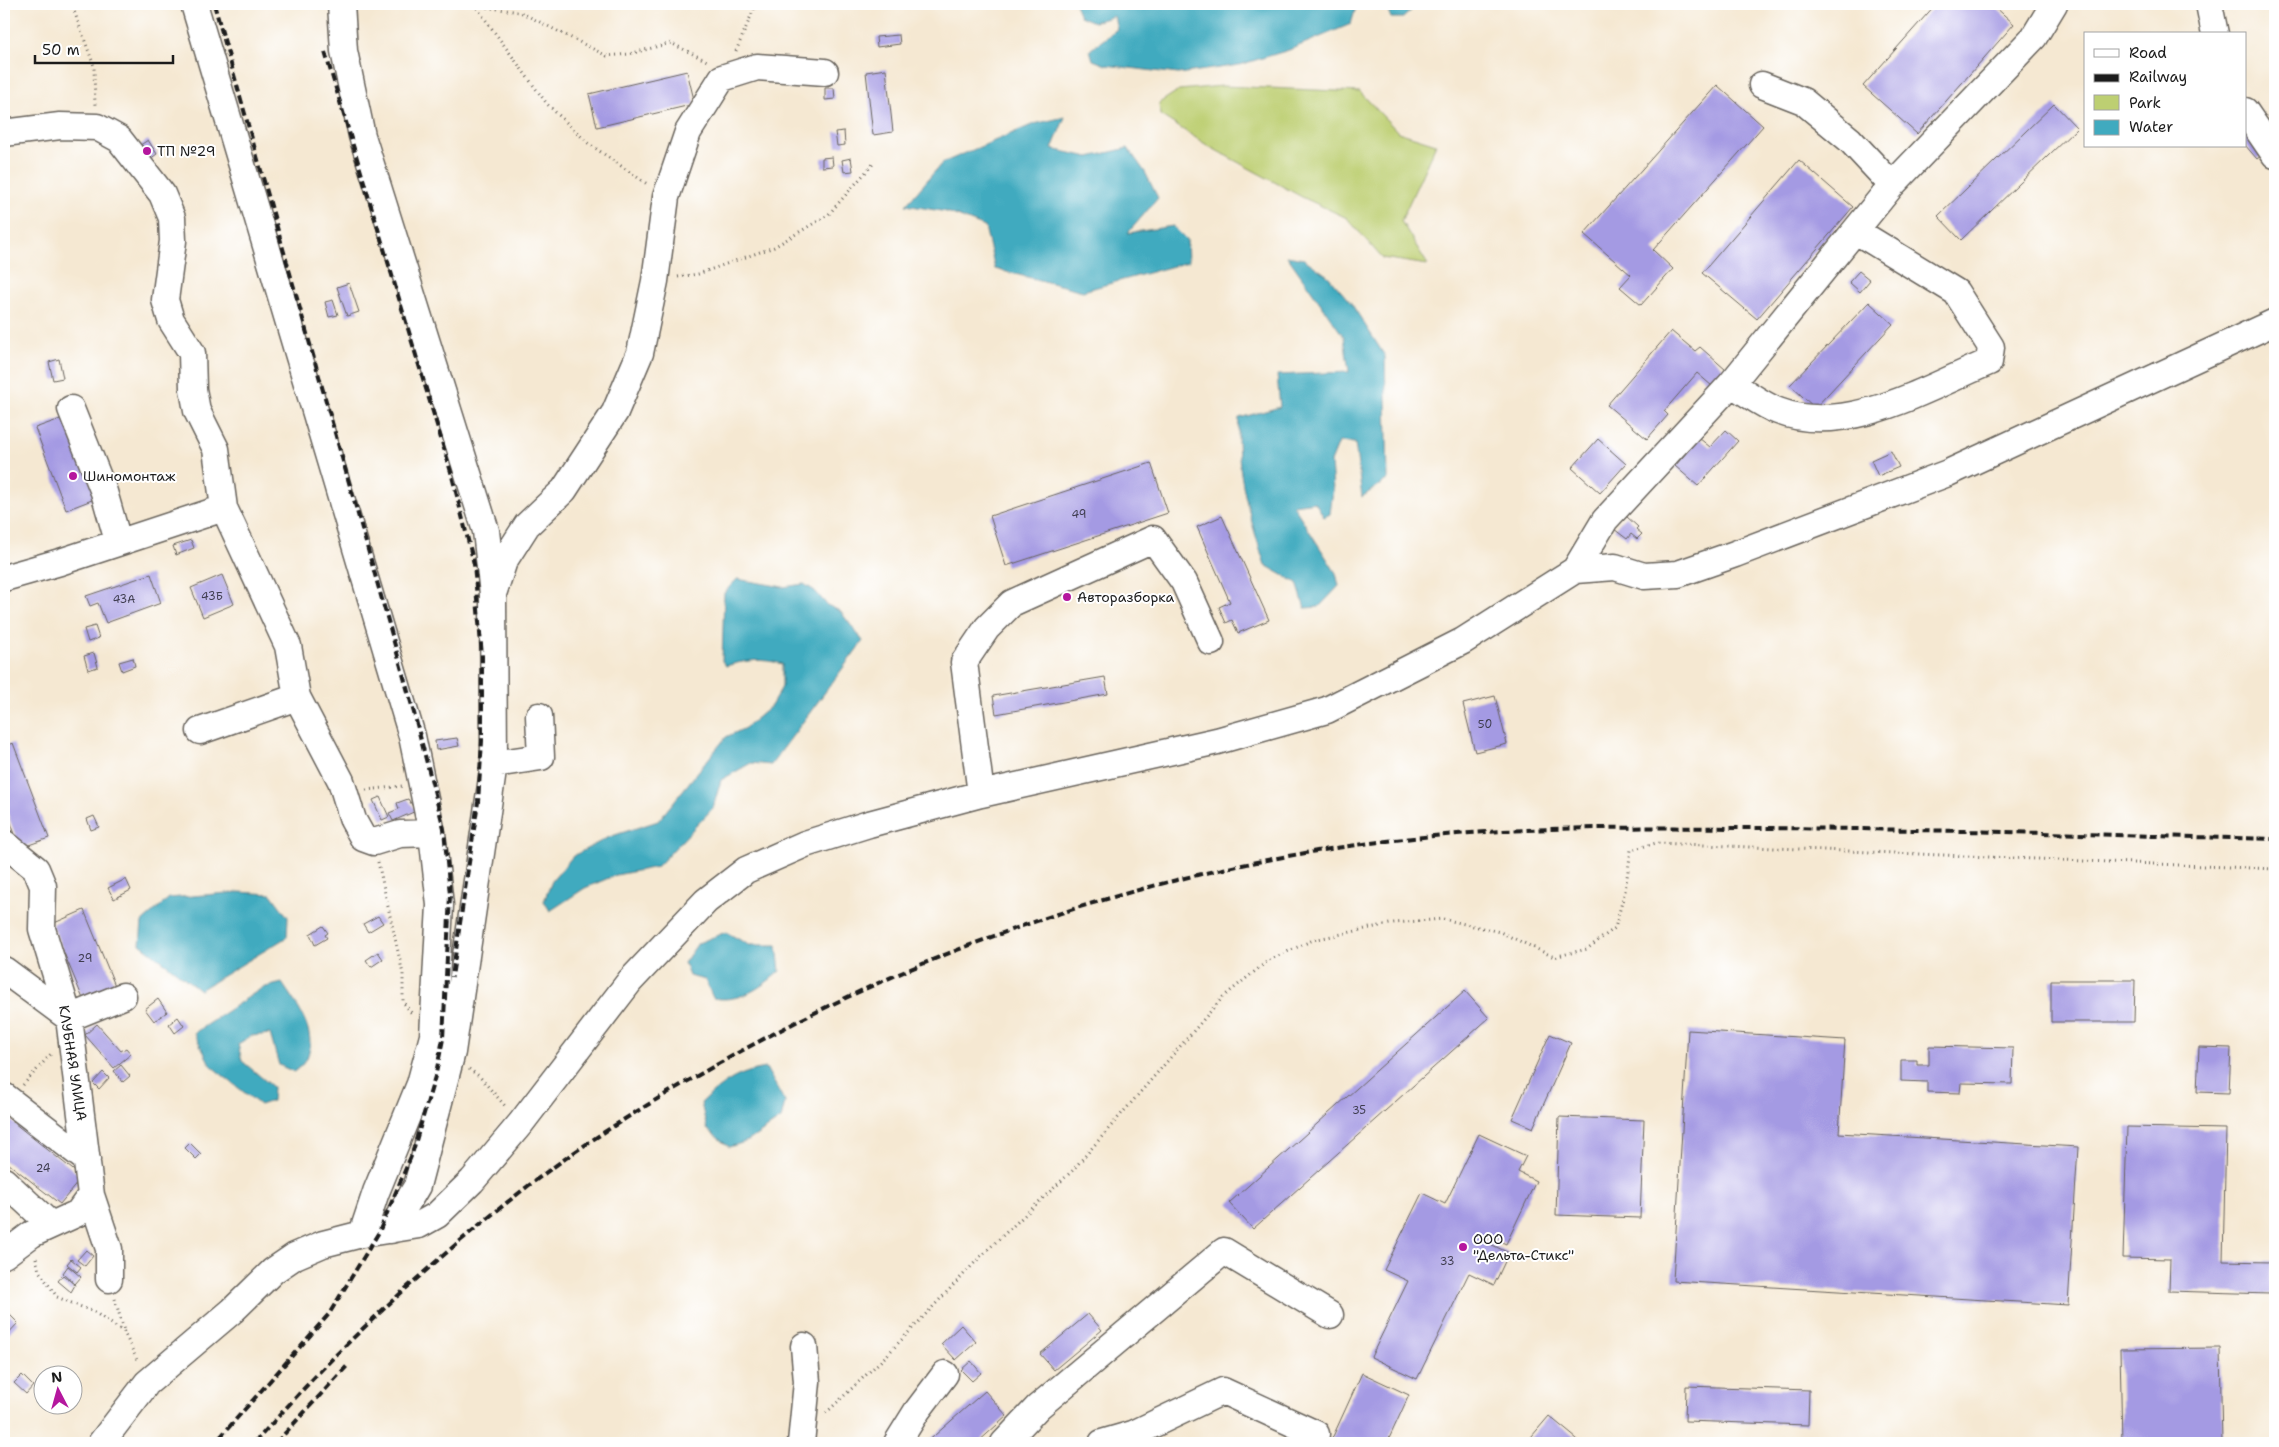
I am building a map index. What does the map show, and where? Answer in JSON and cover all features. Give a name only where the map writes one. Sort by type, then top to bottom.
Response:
[{"type":"street","points":[[194,4],[409,726],[432,833],[440,905],[433,1036],[420,1084],[376,1192],[362,1234]]},
{"type":"street","points":[[342,4],[344,51],[362,136],[486,531],[492,594],[494,764],[452,1052],[417,1186],[391,1230]]},
{"type":"street","points":[[101,1443],[147,1383],[232,1311],[273,1272],[295,1256],[323,1244],[362,1234],[419,1225],[437,1215],[472,1182],[521,1123],[630,981],[706,901],[746,870],[805,844],[869,824],[981,794],[1217,741],[1327,710],[1462,642],[1575,570],[1605,520],[1731,384],[1856,232],[1892,185],[2034,37],[2054,4]]},
{"type":"street","points":[[2209,4],[2216,32]]},
{"type":"street","points":[[492,594],[504,561],[527,525],[564,490],[615,412],[640,353],[655,281],[666,197],[688,132],[722,78],[757,67],[825,72]]},
{"type":"street","points":[[1762,85],[1803,101],[1850,140],[1892,185]]},
{"type":"street","points":[[2246,112],[2275,155]]},
{"type":"street","points":[[4,133],[60,126],[96,127],[119,140],[162,194],[172,218],[173,241],[165,300],[171,320],[192,353],[193,389],[197,411],[216,449],[224,508],[288,646],[297,697],[341,781],[353,820],[363,838],[374,842],[400,834],[432,833]]},
{"type":"street","points":[[1731,384],[1777,411],[1817,420],[1868,413],[1989,362],[1991,347],[1956,292],[1856,232]]},
{"type":"street","points":[[1575,570],[1615,567],[1644,576],[1678,574],[1735,554],[1948,473],[2275,322]]},
{"type":"street","points":[[72,410],[104,492],[118,542]]},
{"type":"street","points":[[4,578],[60,562],[224,508]]},
{"type":"street","points":[[981,794],[964,662],[987,628],[1012,603],[1153,539],[1184,582],[1211,642]]},
{"type":"street","points":[[200,731],[297,697]]},
{"type":"street","points":[[494,764],[540,757],[539,716]]},
{"type":"street","name":"КЛУБНАЯ УЛИЦА","points":[[4,843],[36,869],[43,886],[42,929],[70,1026],[91,1195],[109,1249],[109,1280]]},
{"type":"street","points":[[4,970],[70,1026],[123,996]]},
{"type":"street","points":[[7,1099],[87,1160]]},
{"type":"street","points":[[4,1181],[41,1229]]},
{"type":"street","points":[[4,1255],[41,1229],[78,1213],[91,1195]]},
{"type":"street","points":[[1004,1443],[1038,1407],[1224,1251],[1330,1315]]},
{"type":"street","points":[[800,1443],[808,1382],[804,1346]]},
{"type":"street","points":[[896,1443],[945,1374]]},
{"type":"street","points":[[1102,1443],[1133,1434],[1223,1391],[1316,1434],[1312,1443]]},
{"type":"path","points":[[69,4],[73,8],[94,66],[96,127]]},
{"type":"path","points":[[476,5],[520,12],[607,56],[629,54],[671,43],[708,61],[722,78],[750,22],[756,4]]},
{"type":"path","points":[[476,5],[547,104],[588,143],[666,197]]},
{"type":"path","points":[[655,281],[698,274],[774,247],[828,216],[873,164]]},
{"type":"path","points":[[345,794],[422,784]]},
{"type":"path","points":[[820,1418],[887,1355],[983,1254],[1072,1171],[1222,997],[1269,960],[1314,940],[1394,923],[1443,919],[1500,932],[1554,957],[1586,949],[1615,928],[1626,891],[1631,850],[1656,843],[2275,869]]},
{"type":"path","points":[[7,1099],[39,1066],[70,1026]]},
{"type":"path","points":[[41,1229],[39,1270],[57,1297],[94,1312],[124,1332]]},
{"type":"path","points":[[109,1280],[124,1332],[147,1383]]},
{"type":"green space","points":[[1222,86],[1360,92],[1398,132],[1436,144],[1401,221],[1428,265],[1382,258],[1347,218],[1302,197],[1210,147],[1160,115],[1159,103],[1179,90]]},
{"type":"water","points":[[1075,4],[1147,4],[1151,8],[1153,4],[1357,4],[1351,24],[1289,50],[1239,65],[1178,74],[1106,65],[1093,60],[1090,50],[1117,29],[1114,16],[1094,22],[1080,16]]},
{"type":"water","points":[[1385,4],[1418,4],[1403,18],[1391,18]]},
{"type":"water","points":[[1065,117],[1052,149],[1089,157],[1128,148],[1145,172],[1158,198],[1128,233],[1173,226],[1187,240],[1188,262],[1083,291],[995,269],[985,227],[947,212],[906,205],[942,163],[1034,124]]},
{"type":"water","points":[[1287,256],[1304,259],[1328,276],[1351,303],[1385,356],[1388,479],[1362,497],[1355,443],[1339,442],[1331,462],[1333,490],[1330,514],[1324,517],[1315,502],[1293,505],[1336,573],[1339,586],[1319,607],[1305,608],[1297,583],[1265,565],[1244,493],[1238,437],[1239,418],[1280,407],[1277,375],[1349,372],[1344,337]]},
{"type":"water","points":[[737,579],[783,587],[804,584],[815,591],[827,605],[840,611],[863,641],[771,765],[751,763],[721,780],[713,808],[657,867],[616,875],[585,888],[550,911],[544,901],[552,881],[573,856],[609,837],[658,821],[726,737],[745,728],[771,706],[782,687],[782,664],[754,660],[726,666],[722,661],[724,593]]},
{"type":"water","points":[[239,892],[271,894],[288,917],[287,937],[200,990],[140,944],[142,922],[169,898]]},
{"type":"water","points":[[726,932],[749,945],[777,945],[780,971],[749,993],[732,998],[713,998],[705,980],[689,976],[684,963],[698,943]]},
{"type":"water","points":[[282,983],[304,1018],[310,1038],[310,1048],[306,1060],[294,1072],[279,1065],[270,1034],[251,1036],[238,1044],[242,1061],[273,1087],[272,1101],[260,1105],[211,1066],[194,1033],[262,988]]},
{"type":"water","points":[[766,1068],[785,1102],[781,1119],[748,1141],[729,1147],[707,1129],[701,1103],[730,1080],[755,1070]]},
{"type":"building","points":[[1936,4],[1995,4],[1993,5],[2014,24],[1917,134],[1863,86]]},
{"type":"building","points":[[899,35],[900,44],[877,47],[876,37]]},
{"type":"building","points":[[886,69],[893,132],[873,135],[866,72]]},
{"type":"building","points":[[687,71],[695,104],[597,127],[589,94]]},
{"type":"building","points":[[1717,85],[1763,126],[1653,250],[1673,269],[1641,305],[1620,287],[1631,275],[1584,234]]},
{"type":"building","points":[[825,88],[834,88],[835,99],[825,100]]},
{"type":"building","points":[[2054,104],[2077,128],[1961,240],[1938,216]]},
{"type":"building","points":[[2246,129],[2266,152],[2257,159],[2246,146]]},
{"type":"building","points":[[844,131],[845,145],[837,146],[835,132]]},
{"type":"building","name":"ТП №29","points":[[148,140],[157,154],[146,162],[136,148]]},
{"type":"building","points":[[832,157],[833,166],[822,167],[822,158]]},
{"type":"building","points":[[851,158],[853,171],[844,172],[842,160]]},
{"type":"building","points":[[1799,160],[1853,207],[1757,319],[1702,273]]},
{"type":"building","points":[[1859,271],[1870,280],[1860,292],[1849,282]]},
{"type":"building","points":[[349,283],[359,312],[347,316],[337,287]]},
{"type":"building","points":[[333,300],[338,315],[329,317],[325,302]]},
{"type":"building","points":[[1869,302],[1893,324],[1815,408],[1790,385]]},
{"type":"building","points":[[1671,331],[1695,351],[1700,347],[1726,370],[1712,386],[1697,373],[1664,411],[1668,415],[1647,439],[1607,405]]},
{"type":"building","points":[[59,359],[63,378],[53,380],[49,362]]},
{"type":"building","points":[[66,417],[97,498],[66,510],[35,428]]},
{"type":"building","points":[[1726,430],[1738,441],[1698,486],[1675,466],[1699,438],[1710,447]]},
{"type":"building","points":[[1598,439],[1626,464],[1600,493],[1572,468]]},
{"type":"building","points":[[1891,451],[1899,467],[1878,476],[1871,460]]},
{"type":"building","points":[[1151,463],[1168,513],[1006,566],[990,516]]},
{"type":"building","points":[[1222,516],[1269,620],[1238,633],[1232,620],[1226,623],[1219,607],[1230,602],[1197,527]]},
{"type":"building","points":[[1626,516],[1638,527],[1636,529],[1642,534],[1637,539],[1631,534],[1627,539],[1614,529]]},
{"type":"building","points":[[191,540],[194,548],[176,555],[173,546]]},
{"type":"building","points":[[151,574],[161,603],[106,623],[98,603],[90,606],[86,596]]},
{"type":"building","points":[[222,575],[234,604],[203,617],[191,588]]},
{"type":"building","points":[[95,626],[99,638],[88,642],[84,629]]},
{"type":"building","points":[[94,653],[98,667],[88,670],[84,656]]},
{"type":"building","points":[[133,658],[135,666],[122,671],[119,662]]},
{"type":"building","points":[[1105,677],[1108,694],[996,714],[993,696]]},
{"type":"building","points":[[1495,696],[1507,744],[1475,752],[1463,704]]},
{"type":"building","points":[[457,738],[459,746],[436,750],[435,741]]},
{"type":"building","points":[[13,743],[49,838],[20,848],[4,804],[4,746]]},
{"type":"building","points":[[380,797],[389,817],[382,820],[373,800]]},
{"type":"building","points":[[408,799],[416,811],[393,821],[389,813],[399,809],[397,803]]},
{"type":"building","points":[[94,816],[99,827],[91,830],[87,819]]},
{"type":"building","points":[[126,879],[131,890],[114,899],[108,888]]},
{"type":"building","points":[[84,910],[118,993],[86,1006],[52,924]]},
{"type":"building","points":[[378,916],[383,923],[368,932],[363,924]]},
{"type":"building","points":[[323,926],[328,933],[325,935],[327,938],[315,945],[310,934]]},
{"type":"building","points":[[378,952],[383,959],[371,967],[366,960]]},
{"type":"building","points":[[2051,980],[2135,980],[2134,1022],[2051,1022]]},
{"type":"building","points":[[1465,991],[1489,1018],[1253,1229],[1229,1203]]},
{"type":"building","points":[[158,999],[167,1012],[154,1021],[145,1009]]},
{"type":"building","points":[[178,1017],[184,1026],[175,1033],[169,1024]]},
{"type":"building","points":[[97,1024],[121,1051],[126,1048],[131,1054],[114,1068],[85,1035]]},
{"type":"building","points":[[1688,1030],[1845,1040],[1839,1133],[2078,1147],[2068,1305],[1673,1281]]},
{"type":"building","points":[[1550,1034],[1571,1043],[1533,1128],[1512,1119]]},
{"type":"building","points":[[1929,1046],[2013,1048],[2012,1084],[1961,1083],[1960,1093],[1927,1092],[1927,1082],[1901,1081],[1901,1060],[1917,1060],[1917,1065],[1929,1065]]},
{"type":"building","points":[[2199,1047],[2231,1048],[2229,1093],[2197,1092]]},
{"type":"building","points":[[121,1065],[130,1076],[123,1082],[114,1071]]},
{"type":"building","points":[[103,1072],[109,1078],[99,1089],[93,1083]]},
{"type":"building","points":[[4,1115],[82,1177],[60,1204],[4,1160]]},
{"type":"building","points":[[1559,1117],[1644,1120],[1640,1218],[1556,1215]]},
{"type":"building","points":[[2127,1127],[2226,1129],[2223,1261],[2271,1262],[2270,1294],[2169,1291],[2170,1259],[2123,1258]]},
{"type":"building","points":[[1479,1134],[1526,1156],[1518,1172],[1536,1181],[1506,1244],[1487,1235],[1484,1241],[1509,1253],[1494,1285],[1469,1273],[1417,1379],[1371,1357],[1408,1281],[1384,1270],[1422,1193],[1445,1204]]},
{"type":"building","points":[[190,1143],[201,1154],[196,1159],[185,1148]]},
{"type":"building","points":[[86,1250],[93,1256],[85,1266],[77,1260]]},
{"type":"building","points":[[71,1259],[81,1267],[77,1272],[67,1264]]},
{"type":"building","points":[[68,1266],[81,1277],[75,1284],[63,1273]]},
{"type":"building","points":[[63,1275],[75,1285],[71,1292],[58,1281]]},
{"type":"building","points":[[4,1309],[18,1323],[4,1338]]},
{"type":"building","points":[[1088,1314],[1102,1330],[1054,1370],[1040,1354]]},
{"type":"building","points":[[961,1325],[976,1342],[956,1360],[941,1344]]},
{"type":"building","points":[[2220,1348],[2222,1443],[2122,1443],[2120,1349]]},
{"type":"building","points":[[971,1361],[981,1373],[972,1381],[961,1370]]},
{"type":"building","points":[[1362,1373],[1409,1395],[1387,1443],[1330,1443]]},
{"type":"building","points":[[22,1375],[32,1387],[26,1394],[14,1383]]},
{"type":"building","points":[[1686,1386],[1809,1390],[1808,1425],[1685,1421]]},
{"type":"building","points":[[985,1391],[1007,1416],[977,1443],[926,1443]]},
{"type":"building","points":[[1549,1416],[1577,1439],[1573,1443],[1526,1443]]},
{"type":"railway","points":[[214,4],[414,713],[444,829],[450,895],[443,1039],[436,1073],[412,1154],[379,1232],[329,1314],[215,1443]]},
{"type":"railway","points":[[325,52],[451,472],[474,564],[482,656],[482,741],[478,802],[452,977]]},
{"type":"railway","points":[[254,1443],[305,1387],[382,1310],[478,1226],[570,1155],[658,1098],[787,1027],[871,986],[958,950],[1046,918],[1136,891],[1227,868],[1319,851],[1453,834],[1573,828],[1937,830],[2275,839]]},
{"type":"railway","points":[[276,1443],[347,1366]]},
{"type":"place","name":"ТП №29","points":[[147,151]]},
{"type":"place","name":"Шиномонтаж","points":[[73,476]]},
{"type":"place","name":"Авторазборка","points":[[1067,597]]},
{"type":"place","name":"ООО \"Дельта-Стикс\"","points":[[1463,1247]]}]
